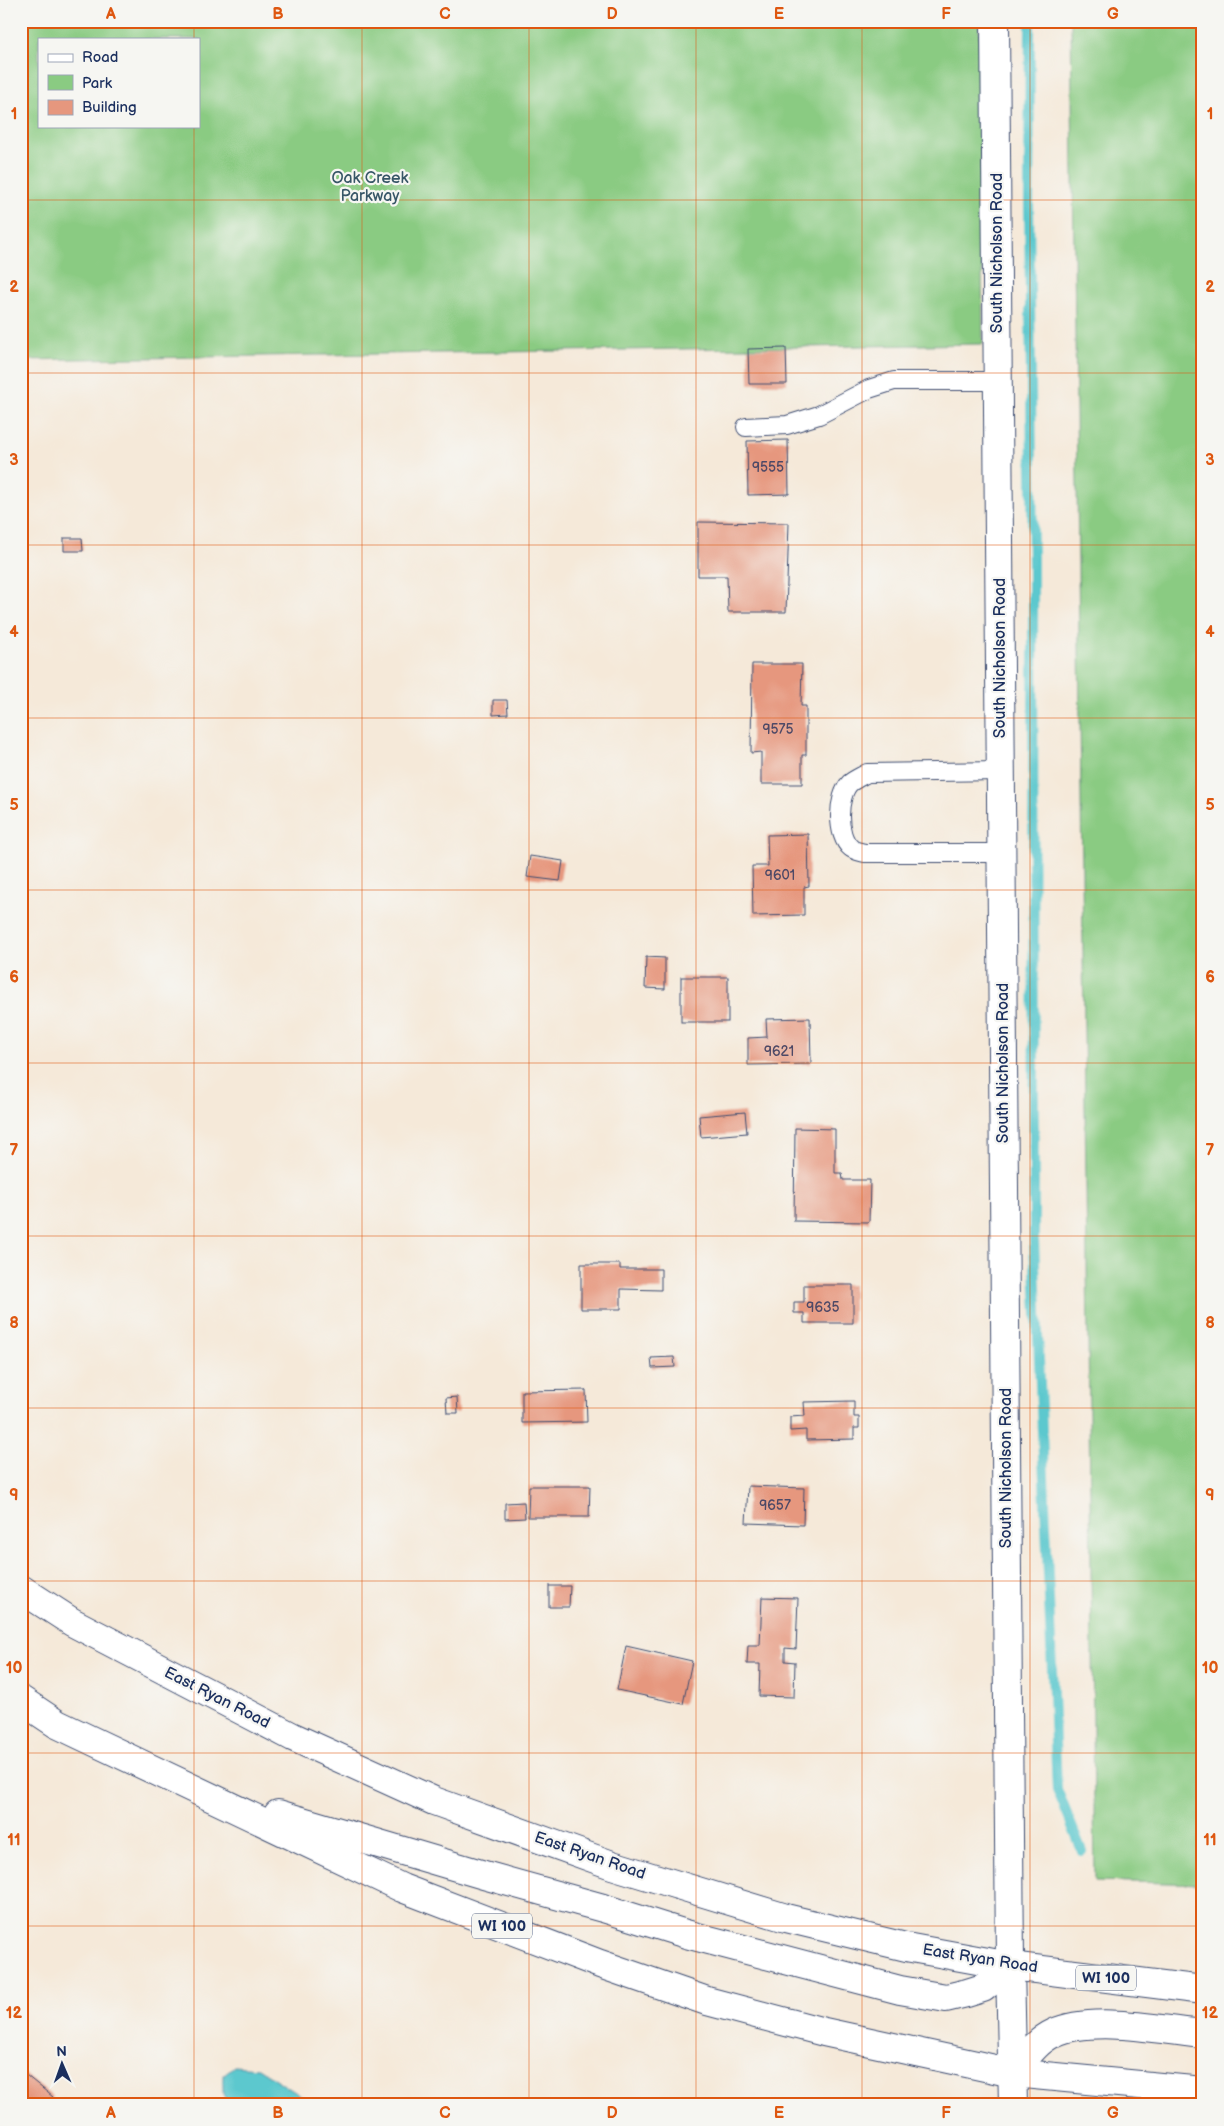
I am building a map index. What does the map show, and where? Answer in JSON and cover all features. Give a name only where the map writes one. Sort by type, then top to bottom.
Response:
[{"type":"main road","name":"South Nicholson Road","points":[[995,21],[1010,1966],[1013,2105]]},
{"type":"main road","name":"East Ryan Road","points":[[21,1589],[72,1622],[293,1737],[434,1801],[612,1865],[786,1918],[906,1947],[1010,1966],[1203,1990]]},
{"type":"main road","name":"WI 100","points":[[21,1700],[57,1724],[402,1888],[609,1967],[707,2001],[815,2029],[1013,2073],[1203,2091]]},
{"type":"main road","points":[[194,1789],[686,1934],[900,1990],[946,1998],[983,1988],[1010,1966]]},
{"type":"main road","points":[[1013,2073],[1038,2043],[1054,2033],[1078,2026],[1111,2024],[1203,2034]]},
{"type":"lane","points":[[746,427],[787,425],[819,415],[868,389],[894,381],[998,381]]},
{"type":"lane","points":[[1000,771],[867,772],[850,783],[842,800],[840,819],[842,837],[851,849],[866,853],[1001,853]]},
{"type":"green space","name":"Oak Creek Parkway","points":[[21,21],[979,21],[983,344],[21,360]]},
{"type":"green space","points":[[1071,21],[1203,21],[1203,1884],[1095,1881]]},
{"type":"water","points":[[234,2066],[258,2068],[315,2105],[229,2105],[223,2094],[223,2075]]},
{"type":"building","points":[[786,348],[787,384],[749,384],[748,349]]},
{"type":"building","points":[[788,440],[789,494],[748,495],[747,441]]},
{"type":"building","points":[[698,522],[789,523],[786,612],[728,612],[727,576],[698,576]]},
{"type":"building","points":[[64,538],[82,538],[83,551],[64,551]]},
{"type":"building","points":[[752,664],[802,664],[801,706],[806,706],[806,755],[802,755],[802,784],[761,784],[761,752],[751,753]]},
{"type":"building","points":[[493,700],[507,700],[508,714],[493,715]]},
{"type":"building","points":[[808,834],[809,886],[804,887],[804,915],[753,916],[752,866],[768,866],[767,835]]},
{"type":"building","points":[[530,856],[563,861],[560,881],[527,877]]},
{"type":"building","points":[[646,957],[665,958],[665,989],[645,988]]},
{"type":"building","points":[[681,977],[728,977],[728,1022],[681,1022]]},
{"type":"building","points":[[810,1018],[811,1064],[748,1065],[748,1038],[767,1037],[766,1019]]},
{"type":"building","points":[[745,1112],[747,1133],[701,1137],[699,1116]]},
{"type":"building","points":[[795,1128],[835,1129],[835,1173],[842,1173],[843,1180],[870,1180],[869,1222],[794,1221]]},
{"type":"building","points":[[581,1264],[620,1264],[620,1269],[661,1269],[661,1290],[621,1289],[621,1309],[581,1309]]},
{"type":"building","points":[[804,1285],[853,1285],[853,1323],[804,1323],[804,1313],[794,1313],[794,1302],[804,1302]]},
{"type":"building","points":[[674,1357],[675,1367],[652,1368],[651,1358]]},
{"type":"building","points":[[586,1390],[587,1422],[522,1423],[522,1391]]},
{"type":"building","points":[[457,1397],[458,1413],[447,1413],[446,1398]]},
{"type":"building","points":[[854,1401],[854,1417],[859,1417],[859,1428],[854,1428],[854,1439],[806,1440],[806,1430],[790,1431],[790,1417],[805,1416],[804,1402]]},
{"type":"building","points":[[529,1486],[590,1486],[589,1517],[528,1517]]},
{"type":"building","points":[[748,1486],[804,1488],[803,1525],[746,1523]]},
{"type":"building","points":[[524,1502],[525,1518],[505,1519],[505,1503]]},
{"type":"building","points":[[549,1586],[570,1586],[569,1607],[549,1607]]},
{"type":"building","points":[[762,1597],[798,1598],[796,1649],[785,1648],[785,1661],[795,1662],[794,1697],[759,1696],[760,1664],[747,1664],[748,1645],[760,1645]]},
{"type":"building","points":[[626,1646],[692,1661],[683,1704],[617,1690]]},
{"type":"building","points":[[21,2071],[53,2097],[47,2105],[21,2105]]},
{"type":"waterway","points":[[1030,21],[1029,203],[1033,563],[1034,1240],[1057,1789],[1082,1851]]}]
